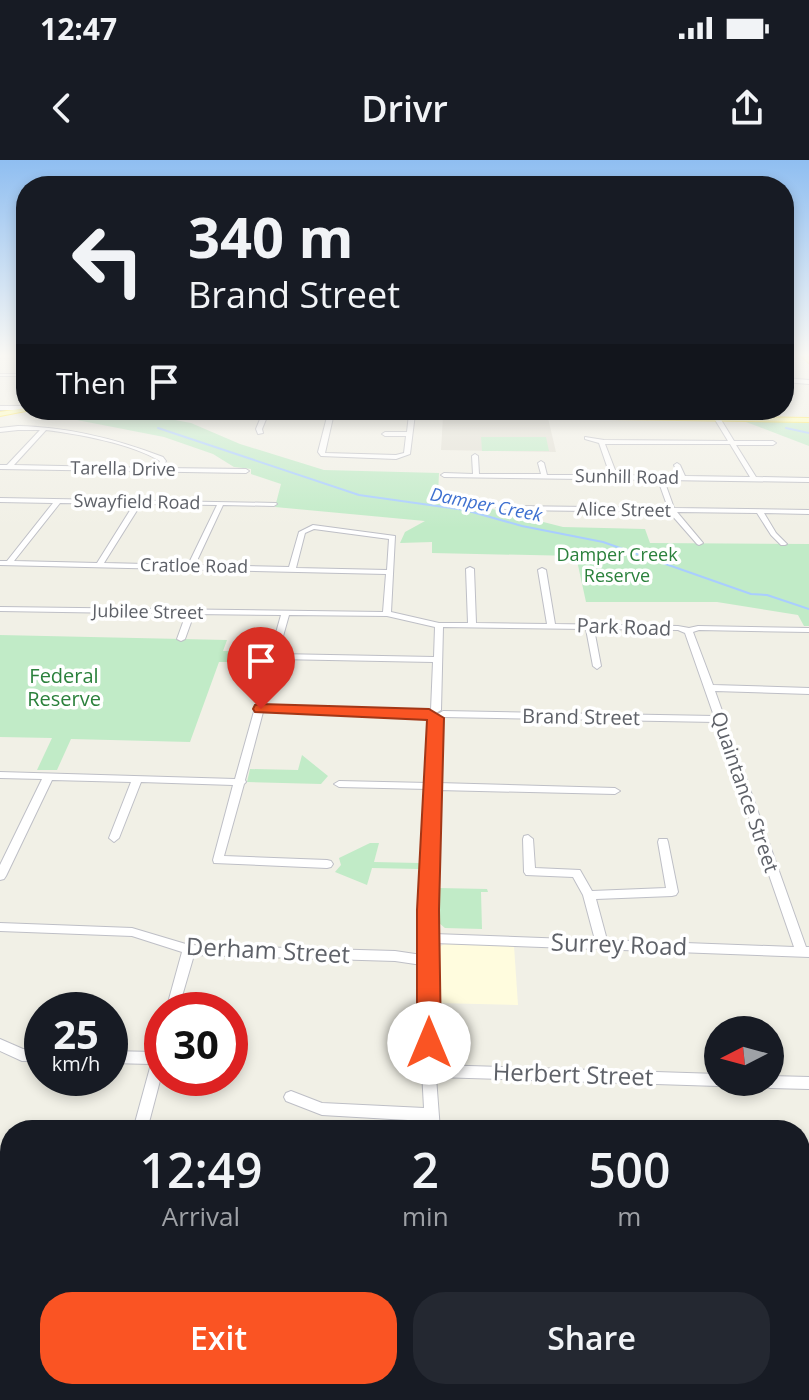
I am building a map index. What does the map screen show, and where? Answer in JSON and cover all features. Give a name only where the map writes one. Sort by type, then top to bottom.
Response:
[{"type":"street","points":[[260,433],[265,420]]},
{"type":"street","points":[[329,420],[321,452],[323,455],[402,457],[407,454],[409,420]]},
{"type":"street","points":[[718,420],[754,479]]},
{"type":"street","points":[[0,430],[28,426],[144,450],[161,458],[158,470]]},
{"type":"street","points":[[4,468],[44,429]]},
{"type":"street","points":[[385,434],[409,434]]},
{"type":"street","points":[[587,438],[604,442],[773,443]]},
{"type":"street","points":[[604,442],[614,477]]},
{"type":"street","points":[[475,456],[476,475]]},
{"type":"street","points":[[541,463],[544,476]]},
{"type":"street","points":[[677,465],[683,478]]},
{"type":"street","name":"Tarella Drive","points":[[4,468],[246,471]]},
{"type":"street","name":"Sunhill Road","points":[[444,475],[809,480]]},
{"type":"street","points":[[660,478],[672,511],[699,543]]},
{"type":"street","name":"Alice Street","points":[[440,494],[510,508],[809,512]]},
{"type":"street","name":"Swayfield Road","points":[[0,500],[274,504]]},
{"type":"street","points":[[5,563],[58,501]]},
{"type":"street","points":[[99,565],[139,502]]},
{"type":"street","points":[[191,566],[221,503]]},
{"type":"street","points":[[759,511],[783,544]]},
{"type":"street","points":[[292,570],[302,532],[313,527],[393,537],[387,614]]},
{"type":"street","name":"Cratloe Road","points":[[5,563],[389,572]]},
{"type":"street","points":[[470,569],[472,624]]},
{"type":"street","points":[[542,570],[551,625]]},
{"type":"street","name":"Jubilee Street","points":[[0,609],[387,614],[439,625]]},
{"type":"street","points":[[181,639],[190,613]]},
{"type":"street","points":[[285,614],[218,860],[327,864]]},
{"type":"street","points":[[433,1120],[429,1071],[429,950],[439,625]]},
{"type":"street","name":"Park Road","points":[[439,625],[678,628],[689,631],[698,628],[809,630]]},
{"type":"street","points":[[589,626],[597,666]]},
{"type":"street","name":"Quaintance Street","points":[[689,631],[806,952]]},
{"type":"street","points":[[275,656],[437,660]]},
{"type":"street","points":[[709,688],[809,691]]},
{"type":"street","name":"Brand Street","points":[[261,709],[720,719]]},
{"type":"street","points":[[0,775],[241,782]]},
{"type":"street","points":[[0,876],[48,777]]},
{"type":"street","points":[[114,838],[137,779]]},
{"type":"street","points":[[339,784],[615,791]]},
{"type":"street","points":[[528,839],[530,872],[576,873],[589,895],[602,944]]},
{"type":"street","points":[[589,895],[672,892],[663,842]]},
{"type":"street","name":"Derham Street","points":[[0,927],[132,932],[189,950],[395,956],[429,950]]},
{"type":"street","name":"Surrey Road","points":[[429,950],[602,944],[806,952]]},
{"type":"street","points":[[177,992],[189,950]]},
{"type":"street","points":[[0,1045],[24,1055]]},
{"type":"street","name":"Herbert Street","points":[[429,1071],[704,1080]]},
{"type":"street","points":[[784,1082],[809,1083]]},
{"type":"street","points":[[143,1120],[149,1096]]},
{"type":"street","points":[[291,1097],[322,1109],[416,1120]]},
{"type":"shaded area","points":[[443,420],[548,420],[556,452],[441,450]]},
{"type":"shaded area","points":[[446,943],[514,946],[518,1005],[437,1003],[438,948]]},
{"type":"green space","name":"Damper Creek Reserve","points":[[77,420],[175,420],[324,470],[439,473],[438,495],[563,527],[645,529],[650,543],[809,544],[809,626],[804,626],[798,615],[717,602],[586,602],[576,556],[432,553],[432,542],[400,543],[405,532],[425,521],[275,507],[281,484],[251,474],[251,469],[234,467],[213,454],[164,437]]},
{"type":"green space","points":[[746,422],[809,422],[809,446]]},
{"type":"green space","points":[[481,437],[546,437],[549,451],[482,451]]},
{"type":"green space","name":"Federal Reserve","points":[[0,635],[227,640],[223,651],[264,652],[260,662],[219,662],[190,742],[71,739],[57,770],[37,770],[52,738],[0,737]]},
{"type":"green space","points":[[302,755],[328,776],[321,784],[247,782],[250,769],[298,770]]},
{"type":"green space","points":[[370,843],[379,843],[374,862],[419,863],[419,869],[372,868],[367,885],[335,872],[341,865],[339,858]]},
{"type":"green space","points":[[439,888],[487,889],[488,892],[481,892],[482,929],[445,928],[439,923]]},
{"type":"waterway","name":"Damper Creek","points":[[158,428],[359,495],[465,510],[522,526],[603,542],[751,594],[767,595],[809,609]]},
{"type":"waterway","points":[[786,428],[809,433]]},
{"type":"route","points":[[261,709],[429,714],[436,718],[428,910],[429,1043]]}]
